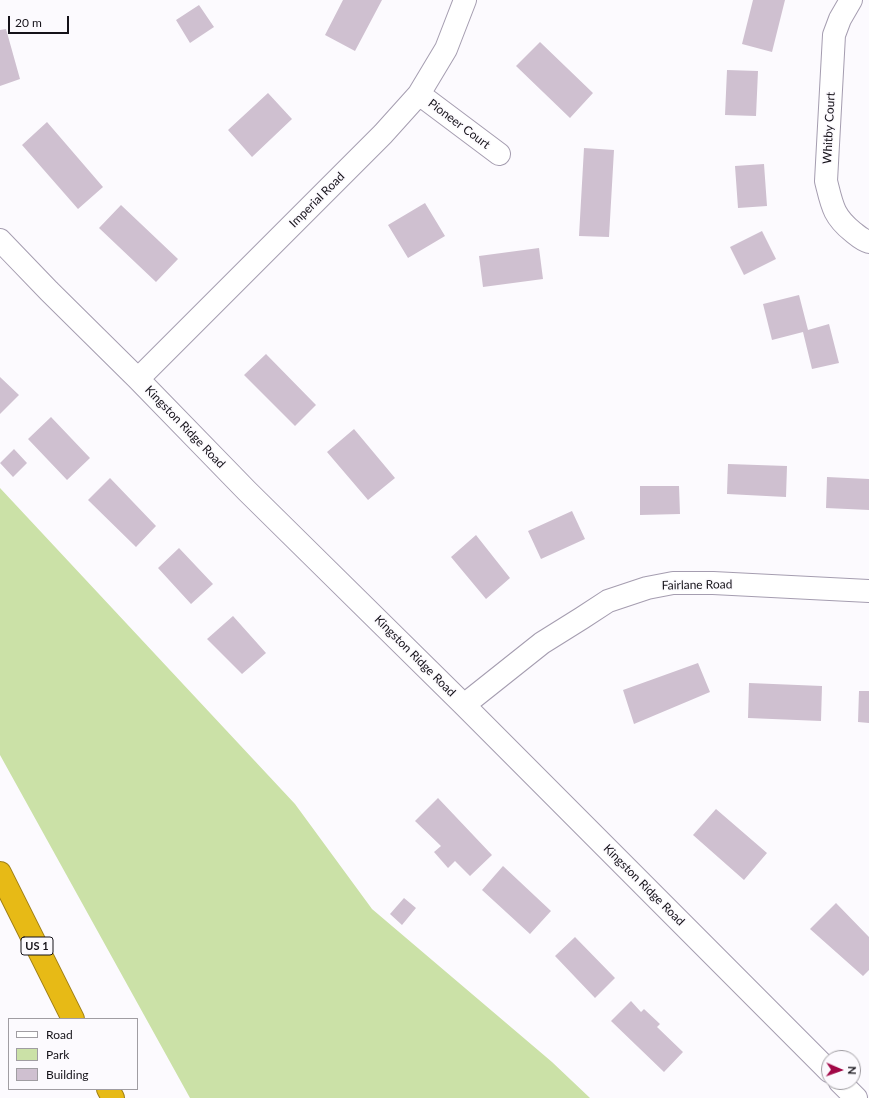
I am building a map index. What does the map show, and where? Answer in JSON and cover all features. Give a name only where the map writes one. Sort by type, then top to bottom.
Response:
[{"type":"highway","name":"US 1","points":[[0,873],[72,1018]]},
{"type":"street","name":"Imperial Road","points":[[138,379],[383,134],[419,94],[446,49],[465,0]]},
{"type":"street","name":"Whitby Court","points":[[851,0],[840,19],[834,35],[826,181],[830,200],[836,216],[863,240],[869,242]]},
{"type":"street","name":"Pioneer Court","points":[[419,94],[499,154]]},
{"type":"street","name":"Kingston Ridge Road","points":[[0,240],[247,491],[464,705],[821,1063]]},
{"type":"street","name":"Fairlane Road","points":[[464,705],[542,643],[608,601],[646,588],[673,583],[713,583],[869,591]]},
{"type":"street","points":[[848,1090],[856,1098]]},
{"type":"green space","points":[[0,488],[295,804],[372,909],[552,1062],[590,1098],[190,1098],[0,755]]},
{"type":"building","points":[[343,0],[382,0],[355,51],[325,35]]},
{"type":"building","points":[[753,0],[785,0],[772,52],[742,44]]},
{"type":"building","points":[[199,5],[214,27],[190,43],[176,20]]},
{"type":"building","points":[[6,29],[20,79],[0,86],[0,30]]},
{"type":"building","points":[[540,42],[593,93],[570,118],[516,66]]},
{"type":"building","points":[[727,70],[758,71],[756,116],[725,115]]},
{"type":"building","points":[[268,93],[292,119],[252,157],[228,130]]},
{"type":"building","points":[[47,122],[103,187],[78,209],[22,145]]},
{"type":"building","points":[[584,148],[614,150],[609,237],[579,236]]},
{"type":"building","points":[[764,164],[767,206],[738,208],[735,166]]},
{"type":"building","points":[[425,203],[445,236],[408,258],[388,225]]},
{"type":"building","points":[[121,205],[178,259],[156,282],[99,228]]},
{"type":"building","points":[[762,231],[776,259],[744,275],[730,247]]},
{"type":"building","points":[[539,248],[543,279],[483,287],[479,256]]},
{"type":"building","points":[[799,295],[808,330],[829,324],[839,363],[812,369],[803,332],[772,340],[763,304]]},
{"type":"building","points":[[266,354],[316,405],[295,426],[244,375]]},
{"type":"building","points":[[0,377],[19,395],[0,414]]},
{"type":"building","points":[[51,417],[90,458],[67,480],[28,439]]},
{"type":"building","points":[[354,429],[395,478],[368,500],[327,452]]},
{"type":"building","points":[[14,449],[27,463],[13,477],[0,463]]},
{"type":"building","points":[[728,464],[787,466],[786,497],[727,494]]},
{"type":"building","points":[[827,477],[869,479],[869,510],[826,508]]},
{"type":"building","points":[[110,478],[156,526],[136,547],[88,500]]},
{"type":"building","points":[[640,486],[679,486],[680,514],[640,515]]},
{"type":"building","points":[[572,511],[585,539],[541,559],[528,531]]},
{"type":"building","points":[[476,535],[510,578],[486,599],[451,557]]},
{"type":"building","points":[[179,548],[213,584],[191,604],[158,568]]},
{"type":"building","points":[[233,616],[266,653],[242,674],[207,639]]},
{"type":"building","points":[[698,663],[710,692],[634,724],[623,690]]},
{"type":"building","points":[[749,683],[822,686],[821,721],[748,718]]},
{"type":"building","points":[[859,691],[869,691],[869,723],[858,722]]},
{"type":"building","points":[[438,798],[492,855],[470,876],[455,861],[448,868],[434,852],[441,846],[415,821]]},
{"type":"building","points":[[716,809],[767,853],[744,880],[693,835]]},
{"type":"building","points":[[503,866],[551,911],[530,934],[482,890]]},
{"type":"building","points":[[404,898],[416,908],[402,925],[390,914]]},
{"type":"building","points":[[836,903],[869,937],[869,970],[863,976],[810,929]]},
{"type":"building","points":[[575,937],[615,978],[595,998],[555,956]]},
{"type":"building","points":[[631,1001],[641,1012],[644,1009],[660,1024],[657,1027],[683,1052],[664,1072],[611,1021]]}]
